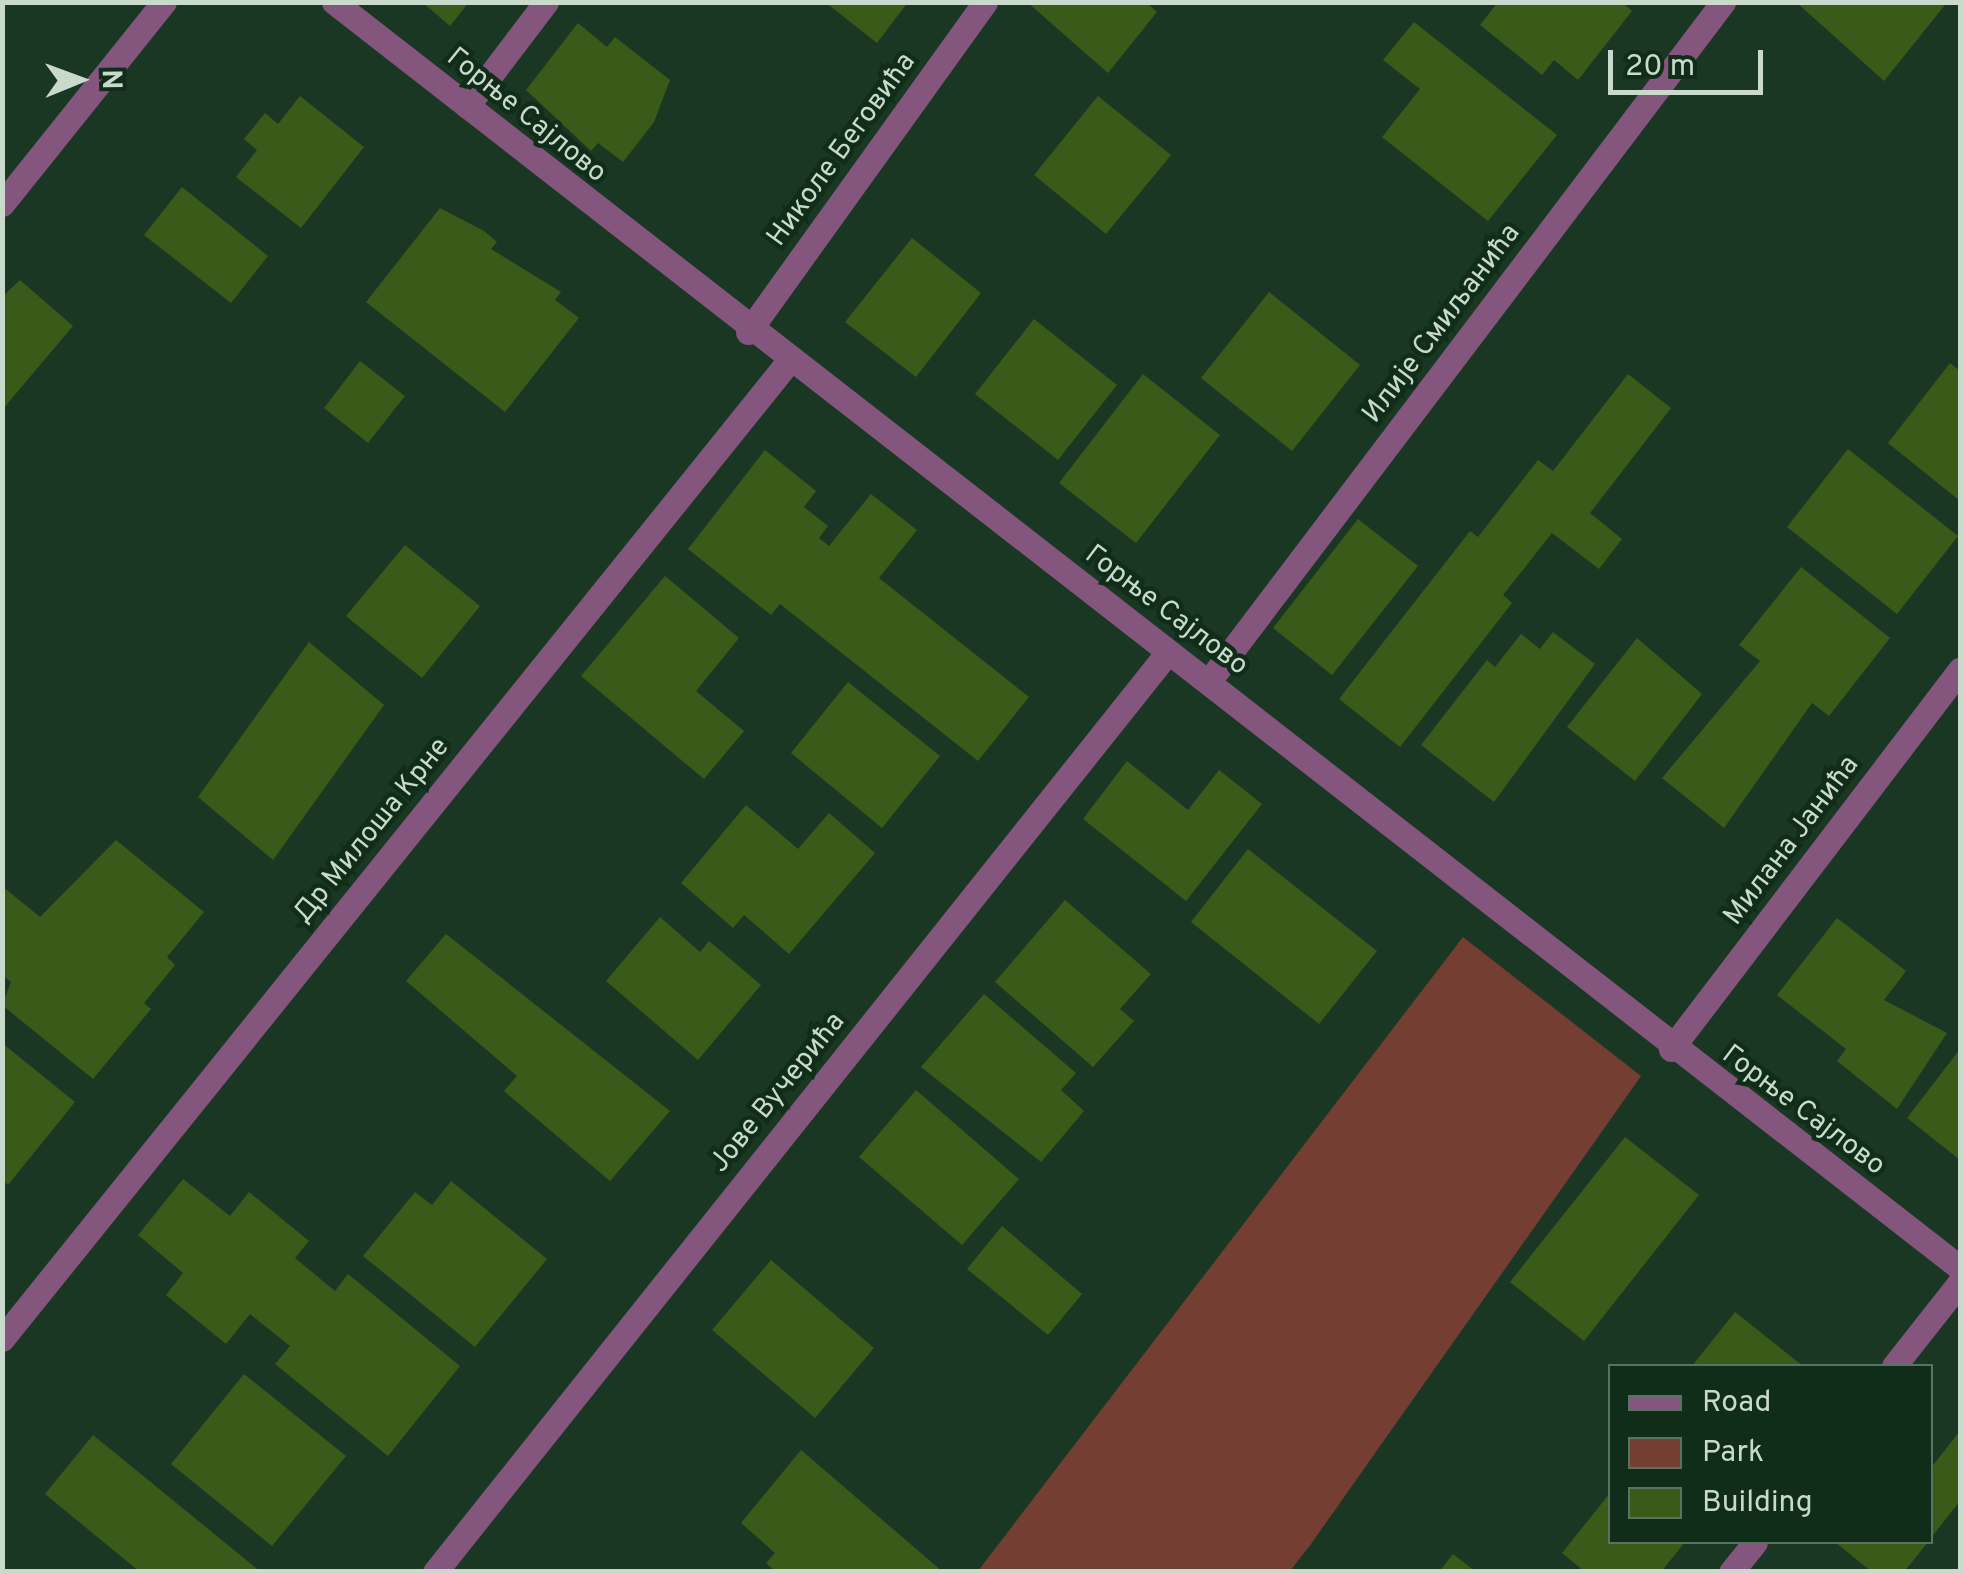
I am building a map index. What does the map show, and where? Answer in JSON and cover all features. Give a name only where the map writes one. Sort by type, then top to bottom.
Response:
[{"type":"street","points":[[2,204],[164,2]]},
{"type":"street","name":"Горње Сајлово","points":[[334,2],[748,332],[1209,680],[1672,1049],[1960,1268]]},
{"type":"street","points":[[466,106],[546,2]]},
{"type":"street","name":"Николе Беговића","points":[[748,332],[985,2]]},
{"type":"street","name":"Илије Смиљанића","points":[[1209,680],[1722,2]]},
{"type":"street","name":"Др Милоша Крне","points":[[2,1339],[789,361]]},
{"type":"street","name":"Јове Вучерића","points":[[435,1572],[1168,652]]},
{"type":"street","name":"Милана Јанића","points":[[1672,1049],[1960,670]]},
{"type":"street","points":[[1896,1364],[1960,1282]]},
{"type":"street","points":[[1731,1572],[1753,1544]]},
{"type":"green space","points":[[1463,937],[1641,1076],[1311,1544],[1290,1571],[978,1571]]},
{"type":"building","points":[[422,2],[469,2],[450,26]]},
{"type":"building","points":[[825,2],[908,2],[877,43]]},
{"type":"building","points":[[1027,2],[1146,2],[1157,12],[1108,73]]},
{"type":"building","points":[[1498,2],[1622,2],[1632,11],[1578,80],[1554,60],[1542,75],[1480,25]]},
{"type":"building","points":[[1796,2],[1942,2],[1945,5],[1884,81]]},
{"type":"building","points":[[1414,22],[1557,135],[1488,221],[1382,137],[1420,89],[1383,60]]},
{"type":"building","points":[[578,23],[607,47],[615,37],[670,80],[654,122],[623,162],[598,143],[591,151],[526,90]]},
{"type":"building","points":[[300,96],[364,147],[301,228],[236,177],[257,150],[244,139],[265,113],[278,124]]},
{"type":"building","points":[[1098,96],[1171,155],[1106,234],[1034,175]]},
{"type":"building","points":[[182,187],[268,256],[231,303],[144,235]]},
{"type":"building","points":[[440,208],[484,231],[497,242],[491,249],[561,292],[555,300],[579,318],[505,412],[366,302]]},
{"type":"building","points":[[912,238],[981,293],[916,377],[845,322]]},
{"type":"building","points":[[20,280],[73,326],[2,410],[2,297]]},
{"type":"building","points":[[1269,292],[1360,365],[1292,451],[1201,378]]},
{"type":"building","points":[[1034,319],[1117,385],[1058,460],[975,394]]},
{"type":"building","points":[[360,361],[405,396],[368,443],[324,408]]},
{"type":"building","points":[[1950,363],[1960,371],[1960,501],[1888,443]]},
{"type":"building","points":[[1143,374],[1220,435],[1136,543],[1059,483]]},
{"type":"building","points":[[1628,374],[1671,408],[1590,513],[1622,539],[1599,569],[1552,533],[1503,595],[1512,603],[1400,747],[1339,699],[1470,531],[1478,537],[1538,460],[1553,471]]},
{"type":"building","points":[[1848,449],[1958,536],[1897,614],[1787,527]]},
{"type":"building","points":[[765,450],[816,491],[804,507],[828,526],[819,538],[829,546],[871,494],[917,530],[879,578],[1029,697],[978,761],[780,604],[771,615],[688,549]]},
{"type":"building","points":[[1358,519],[1418,566],[1332,675],[1273,628]]},
{"type":"building","points":[[405,545],[480,606],[422,678],[346,616]]},
{"type":"building","points":[[1801,567],[1890,638],[1829,716],[1812,703],[1724,828],[1662,778],[1760,661],[1739,645]]},
{"type":"building","points":[[665,576],[739,638],[696,691],[744,731],[704,779],[581,676]]},
{"type":"building","points":[[1553,632],[1595,664],[1494,802],[1421,745],[1487,660],[1495,667],[1521,634],[1540,649]]},
{"type":"building","points":[[1637,638],[1702,694],[1635,781],[1567,727]]},
{"type":"building","points":[[309,642],[384,705],[273,860],[198,797]]},
{"type":"building","points":[[848,682],[940,756],[882,828],[791,753]]},
{"type":"building","points":[[1127,761],[1188,810],[1219,770],[1262,804],[1186,901],[1083,819]]},
{"type":"building","points":[[746,805],[798,849],[829,813],[875,853],[789,954],[744,915],[733,928],[681,883]]},
{"type":"building","points":[[116,840],[204,912],[167,957],[175,965],[144,1003],[151,1009],[93,1079],[2,1005],[11,982],[2,975],[2,886],[40,917]]},
{"type":"building","points":[[1248,849],[1377,951],[1319,1024],[1191,922]]},
{"type":"building","points":[[1065,900],[1151,974],[1120,1009],[1134,1021],[1093,1067],[995,982]]},
{"type":"building","points":[[660,917],[700,952],[709,941],[761,985],[698,1060],[606,981]]},
{"type":"building","points":[[1837,918],[1906,971],[1884,1000],[1947,1033],[1897,1109],[1837,1061],[1846,1049],[1777,995]]},
{"type":"building","points":[[446,934],[670,1111],[610,1181],[504,1091],[517,1076],[406,981]]},
{"type":"building","points":[[984,994],[1076,1073],[1061,1090],[1084,1111],[1041,1162],[921,1067]]},
{"type":"building","points":[[2,1043],[75,1102],[8,1185],[2,1180]]},
{"type":"building","points":[[1960,1049],[1960,1160],[1907,1118]]},
{"type":"building","points":[[916,1090],[1019,1179],[962,1245],[859,1157]]},
{"type":"building","points":[[1625,1137],[1699,1195],[1584,1341],[1510,1282]]},
{"type":"building","points":[[183,1179],[230,1216],[249,1192],[309,1241],[295,1258],[335,1291],[348,1274],[460,1366],[388,1456],[275,1364],[290,1346],[250,1314],[226,1344],[166,1295],[183,1273],[138,1235]]},
{"type":"building","points":[[451,1181],[547,1259],[475,1347],[363,1256],[415,1192],[432,1205]]},
{"type":"building","points":[[1002,1226],[1082,1294],[1048,1335],[967,1269]]},
{"type":"building","points":[[771,1260],[874,1348],[815,1418],[712,1330]]},
{"type":"building","points":[[1735,1312],[1800,1364],[1694,1364]]},
{"type":"building","points":[[244,1374],[346,1456],[272,1546],[171,1464]]},
{"type":"building","points":[[1960,1431],[1960,1501],[1933,1535],[1933,1465]]},
{"type":"building","points":[[93,1435],[261,1572],[140,1572],[45,1494]]},
{"type":"building","points":[[801,1450],[943,1572],[776,1572],[766,1563],[775,1553],[741,1523]]},
{"type":"building","points":[[1608,1496],[1608,1544],[1683,1544],[1661,1572],[1585,1572],[1562,1553]]},
{"type":"building","points":[[1837,1544],[1926,1544],[1904,1572],[1872,1572]]},
{"type":"building","points":[[1453,1554],[1476,1572],[1439,1572]]}]
